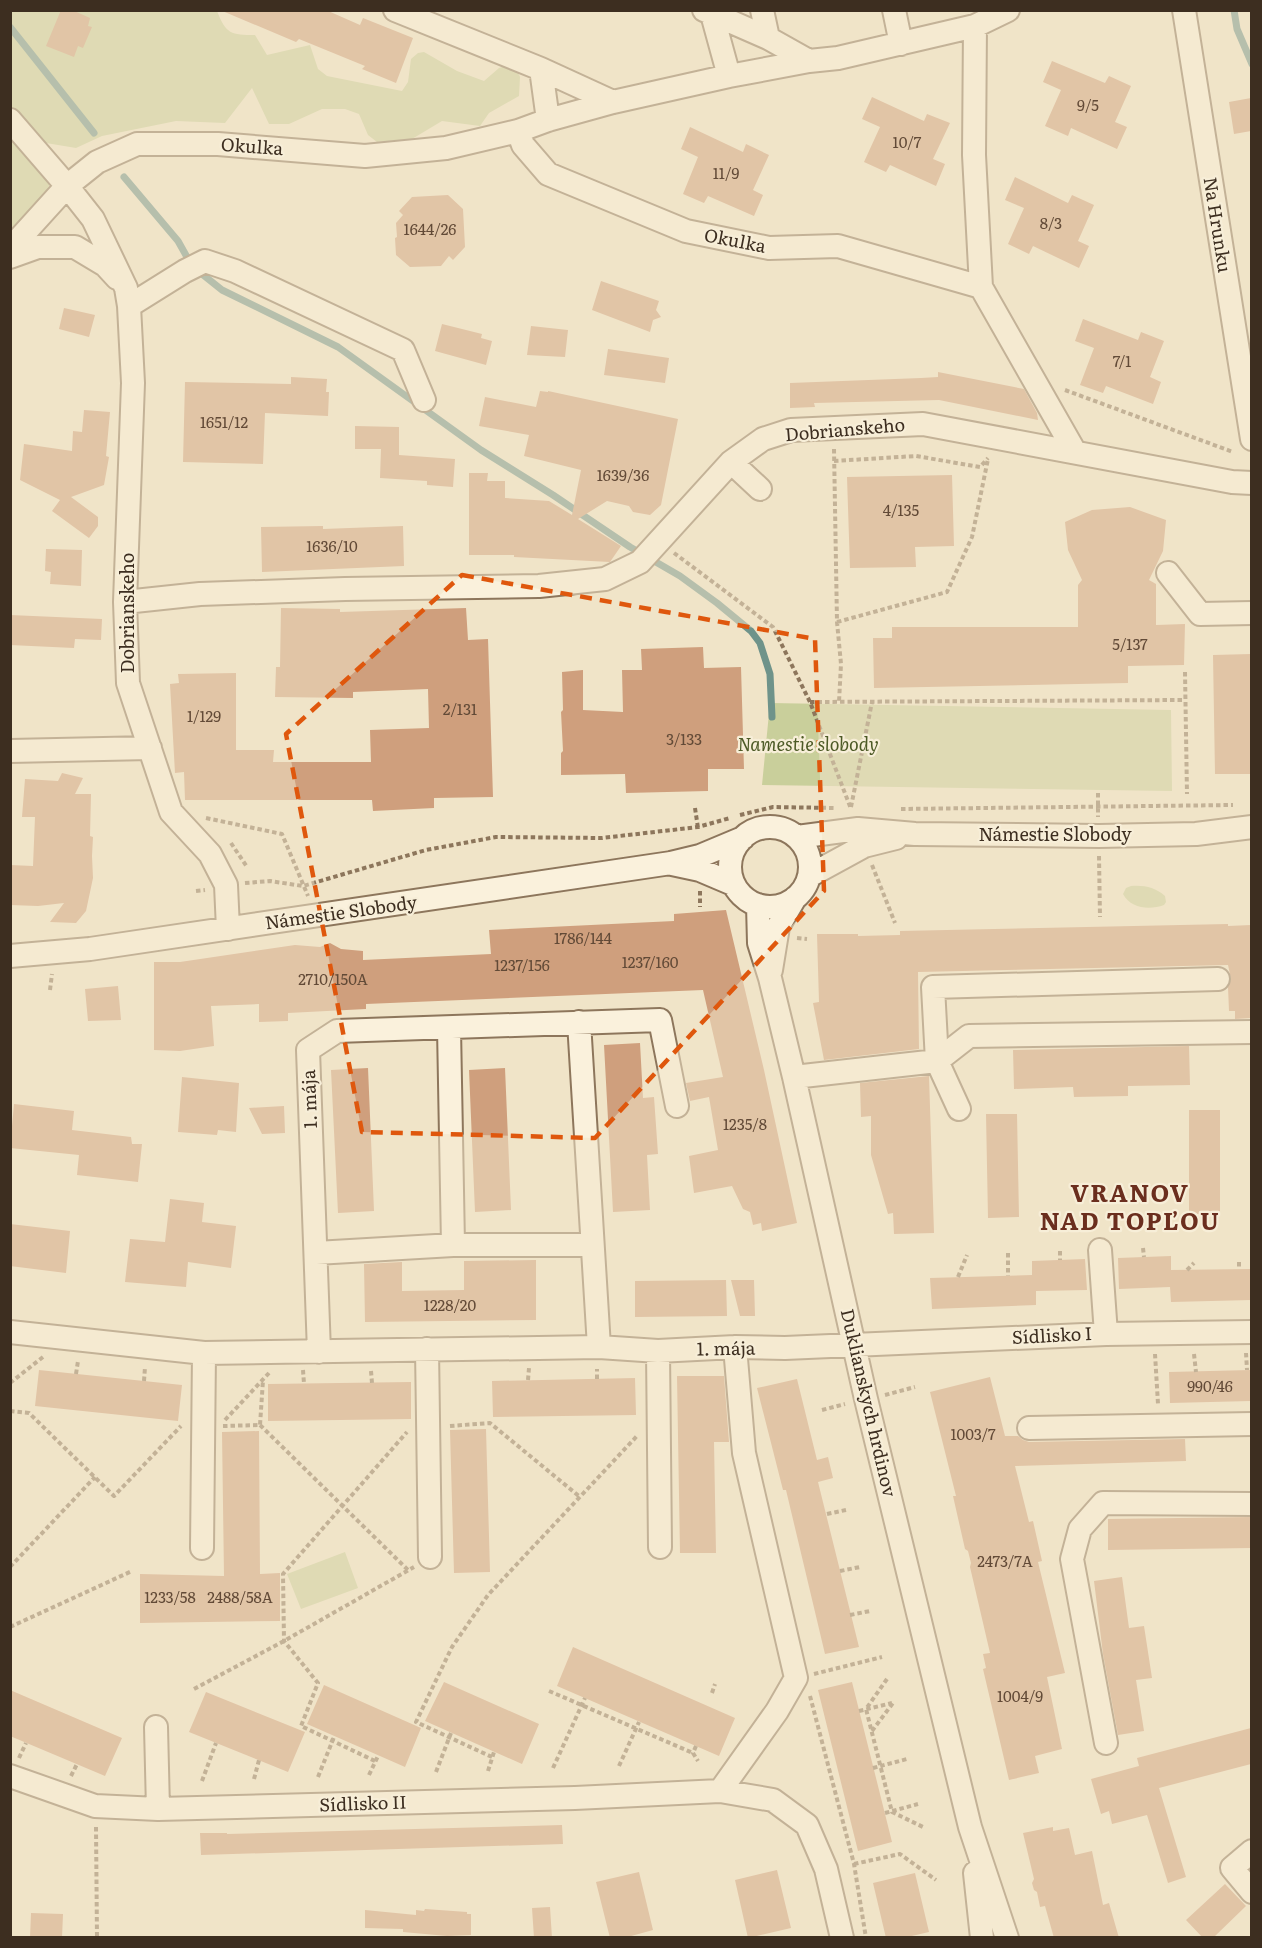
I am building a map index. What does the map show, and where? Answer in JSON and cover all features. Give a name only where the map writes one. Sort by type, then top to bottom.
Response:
[{"type":"street","points":[[396,10],[541,69],[613,102]]},
{"type":"street","points":[[762,10],[768,38]]},
{"type":"street","points":[[894,10],[901,44]]},
{"type":"street","name":"Okulka","points":[[10,249],[67,186],[99,161],[137,144],[218,144],[365,156],[446,148],[518,131],[613,102],[729,76],[838,58],[975,26],[1008,10]]},
{"type":"street","name":"Na Hrunku","points":[[1184,10],[1251,439]]},
{"type":"street","points":[[711,12],[768,38],[809,61]]},
{"type":"street","points":[[711,12],[729,76]]},
{"type":"street","points":[[975,26],[974,154],[981,287],[1075,452]]},
{"type":"street","points":[[541,69],[548,120]]},
{"type":"street","name":"Dobrianskeho","points":[[10,120],[93,219],[128,297],[133,383],[126,602],[129,683],[171,812],[210,854],[226,885],[228,929]]},
{"type":"street","name":"Okulka","points":[[518,131],[523,145],[548,174],[686,231],[769,248],[838,246],[981,287]]},
{"type":"street","points":[[10,257],[38,247],[75,247],[105,266],[128,297],[205,261],[235,271],[403,350],[424,400]]},
{"type":"street","name":"Dobrianskeho","points":[[126,602],[200,594],[539,586],[605,579],[663,548],[731,462],[763,439],[791,430],[923,424],[1232,482],[1251,483]]},
{"type":"street","points":[[731,462],[760,489]]},
{"type":"street","points":[[1168,573],[1200,614],[1251,613]]},
{"type":"street","points":[[10,751],[150,748]]},
{"type":"street","points":[[770,978],[778,927],[808,876],[810,866],[808,855],[797,837],[776,827],[764,827],[742,838],[730,859],[733,884],[739,893],[758,905],[771,907],[795,898]]},
{"type":"street","name":"Námestie Slobody","points":[[915,834],[1099,836],[1196,834],[1251,827]]},
{"type":"street","points":[[797,837],[858,829],[915,834]]},
{"type":"street","points":[[808,876],[864,846],[915,834]]},
{"type":"street","name":"Námestie Slobody","points":[[1196,834],[1251,839]]},
{"type":"street","name":"Námestie Slobody","points":[[10,956],[90,949],[671,863],[700,856],[742,838]]},
{"type":"street","points":[[671,863],[700,870],[733,884]]},
{"type":"street","name":"Duklianskych hrdinov","points":[[758,905],[759,942],[794,1077],[853,1344],[970,1827],[1007,1938]]},
{"type":"street","points":[[959,1109],[937,1061],[933,987],[1218,979]]},
{"type":"street","name":"1. mája","points":[[319,1352],[308,1050],[337,1031],[660,1020],[677,1106]]},
{"type":"street","points":[[579,1022],[598,1356]]},
{"type":"street","points":[[448,1028],[453,1245]]},
{"type":"street","points":[[794,1077],[937,1061],[969,1036],[1251,1032]]},
{"type":"street","points":[[316,1253],[453,1245],[592,1245]]},
{"type":"street","points":[[1100,1250],[1107,1334]]},
{"type":"street","name":"1. mája","points":[[10,1332],[204,1353],[427,1349],[598,1356],[735,1347],[785,1348],[853,1344]]},
{"type":"street","name":"Sídlisko I","points":[[853,1344],[1107,1334],[1248,1340]]},
{"type":"street","points":[[735,1347],[744,1453],[800,1677],[720,1791],[772,1800],[807,1825],[826,1869],[842,1938]]},
{"type":"street","points":[[427,1349],[430,1557]]},
{"type":"street","points":[[658,1351],[660,1547]]},
{"type":"street","points":[[202,1548],[204,1353]]},
{"type":"street","points":[[1029,1428],[1251,1424]]},
{"type":"street","points":[[1106,1743],[1071,1559],[1080,1528],[1103,1503],[1251,1504]]},
{"type":"street","points":[[156,1727],[158,1809]]},
{"type":"street","name":"Sídlisko II","points":[[13,1770],[96,1806],[158,1809],[575,1798],[720,1791]]},
{"type":"street","name":"Duklianskych hrdinov","points":[[970,1827],[982,1938]]},
{"type":"street","points":[[1251,1851],[1232,1868],[1251,1892]]},
{"type":"path","points":[[1033,379],[1233,452]]},
{"type":"path","points":[[834,442],[837,622],[841,664],[839,702]]},
{"type":"path","points":[[834,461],[916,456],[980,466],[995,452]]},
{"type":"path","points":[[837,622],[947,592],[972,537],[988,459]]},
{"type":"path","points":[[663,548],[773,627],[810,702],[853,815]]},
{"type":"path","points":[[1185,672],[1187,794]]},
{"type":"path","points":[[810,702],[1185,700]]},
{"type":"path","points":[[851,809],[872,702]]},
{"type":"path","points":[[1098,793],[1099,825]]},
{"type":"path","points":[[695,808],[699,836]]},
{"type":"path","points":[[196,816],[282,834],[310,901]]},
{"type":"path","points":[[1099,847],[1100,917]]},
{"type":"path","points":[[870,862],[895,923]]},
{"type":"path","points":[[50,990],[52,974]]},
{"type":"path","points":[[1143,1248],[1144,1257]]},
{"type":"path","points":[[1060,1251],[1060,1260]]},
{"type":"path","points":[[1008,1253],[1008,1276]]},
{"type":"path","points":[[958,1277],[967,1255]]},
{"type":"path","points":[[1239,1262],[1239,1269]]},
{"type":"path","points":[[1188,1270],[1194,1263]]},
{"type":"path","points":[[1247,1370],[1248,1340]]},
{"type":"path","points":[[10,1383],[50,1351]]},
{"type":"path","points":[[1194,1351],[1196,1372]]},
{"type":"path","points":[[1154,1352],[1159,1426]]},
{"type":"path","points":[[76,1374],[79,1354]]},
{"type":"path","points":[[597,1379],[598,1356]]},
{"type":"path","points":[[276,1366],[219,1427],[260,1425],[408,1570]]},
{"type":"path","points":[[371,1367],[372,1383]]},
{"type":"path","points":[[528,1380],[529,1367]]},
{"type":"path","points":[[260,1425],[263,1380]]},
{"type":"path","points":[[884,1395],[915,1387]]},
{"type":"path","points":[[822,1410],[844,1404]]},
{"type":"path","points":[[10,1411],[29,1413],[114,1496],[193,1414],[203,1414]]},
{"type":"path","points":[[375,1761],[333,1739],[301,1726],[318,1683],[284,1641],[284,1574],[420,1417],[428,1423],[490,1423],[580,1497]]},
{"type":"path","points":[[492,1757],[450,1735],[416,1722],[452,1647],[488,1595],[650,1423],[659,1421]]},
{"type":"path","points":[[10,1567],[94,1477]]},
{"type":"path","points":[[826,1514],[846,1510]]},
{"type":"path","points":[[194,1689],[284,1641],[430,1557]]},
{"type":"path","points":[[840,1571],[860,1567]]},
{"type":"path","points":[[10,1627],[132,1571]]},
{"type":"path","points":[[850,1615],[870,1611]]},
{"type":"path","points":[[867,1938],[854,1864],[800,1677],[882,1657]]},
{"type":"path","points":[[866,1709],[887,1679]]},
{"type":"path","points":[[712,1693],[715,1684]]},
{"type":"path","points":[[549,1691],[693,1753],[698,1761]]},
{"type":"path","points":[[553,1768],[585,1698]]},
{"type":"path","points":[[859,1711],[893,1703],[872,1731]]},
{"type":"path","points":[[866,1709],[892,1812],[924,1827]]},
{"type":"path","points":[[619,1766],[639,1722]]},
{"type":"path","points":[[436,1772],[450,1735]]},
{"type":"path","points":[[318,1777],[333,1739]]},
{"type":"path","points":[[13,1770],[26,1743]]},
{"type":"path","points":[[202,1781],[216,1743]]},
{"type":"path","points":[[693,1753],[696,1746]]},
{"type":"path","points":[[488,1771],[494,1752]]},
{"type":"path","points":[[369,1775],[378,1756]]},
{"type":"path","points":[[873,1768],[907,1759]]},
{"type":"path","points":[[254,1779],[259,1760]]},
{"type":"path","points":[[885,1813],[918,1804]]},
{"type":"path","points":[[96,1806],[97,1938]]},
{"type":"path","points":[[854,1864],[900,1854],[936,1880]]},
{"type":"highlighted area","points":[[462,575],[815,639],[824,891],[595,1138],[362,1132],[286,734]]},
{"type":"green space","points":[[11,11],[217,11],[230,32],[255,35],[267,55],[310,45],[318,69],[327,76],[402,91],[408,82],[411,59],[418,53],[424,52],[457,71],[484,81],[499,68],[514,63],[520,77],[519,96],[489,113],[480,126],[442,121],[412,139],[377,142],[368,135],[359,114],[345,109],[322,109],[289,124],[269,124],[252,88],[225,123],[176,121],[102,136],[76,148],[46,143],[39,154],[48,170],[49,186],[37,216],[11,245]]},
{"type":"green space","name":"Namestie slobody","points":[[770,703],[1171,710],[1172,791],[762,785]]},
{"type":"green space","points":[[1145,886],[1153,889],[1165,896],[1166,902],[1164,905],[1153,908],[1131,903],[1123,894],[1126,888]]},
{"type":"green space","points":[[345,1552],[358,1588],[301,1609],[287,1574]]},
{"type":"building","points":[[61,10],[72,10],[90,18],[88,26],[92,27],[83,48],[78,46],[74,57],[46,46]]},
{"type":"building","points":[[220,10],[326,10],[360,25],[363,18],[413,38],[396,83],[362,69],[365,66],[299,39],[296,42]]},
{"type":"building","points":[[1052,61],[1105,83],[1109,76],[1131,86],[1115,122],[1127,127],[1117,149],[1071,128],[1068,136],[1045,126],[1061,90],[1043,82]]},
{"type":"building","points":[[872,97],[924,121],[927,114],[950,123],[933,159],[945,164],[936,186],[890,165],[886,172],[864,162],[880,127],[862,119]]},
{"type":"building","points":[[1251,98],[1251,131],[1234,134],[1229,102]]},
{"type":"building","points":[[690,127],[743,152],[746,144],[769,155],[753,190],[763,195],[754,216],[708,196],[704,203],[683,194],[698,157],[681,149]]},
{"type":"building","points":[[1015,177],[1068,203],[1072,195],[1094,205],[1078,241],[1089,246],[1079,268],[1033,246],[1029,254],[1008,244],[1024,208],[1005,200]]},
{"type":"building","points":[[448,195],[463,209],[465,247],[453,260],[449,256],[441,266],[410,267],[396,255],[396,223],[403,215],[399,211],[412,197]]},
{"type":"building","points":[[601,281],[659,301],[656,310],[661,317],[653,320],[650,332],[592,310]]},
{"type":"building","points":[[64,308],[95,315],[89,337],[59,329]]},
{"type":"building","points":[[1083,319],[1138,340],[1141,332],[1164,341],[1150,377],[1161,382],[1153,404],[1106,386],[1103,393],[1080,385],[1094,348],[1075,341]]},
{"type":"building","points":[[442,324],[482,334],[481,338],[492,341],[486,365],[435,351]]},
{"type":"building","points":[[531,326],[568,330],[565,357],[527,355]]},
{"type":"building","points":[[608,349],[669,358],[665,383],[604,375]]},
{"type":"building","points":[[938,372],[1024,389],[1037,413],[1038,420],[939,400],[814,403],[815,407],[790,408],[790,383],[938,377]]},
{"type":"building","points":[[291,377],[327,379],[328,416],[265,413],[263,464],[183,462],[185,382],[291,384]]},
{"type":"building","points":[[540,391],[678,419],[661,505],[650,515],[633,512],[629,506],[607,501],[578,519],[621,546],[610,562],[514,557],[514,555],[469,555],[469,473],[488,473],[487,481],[505,481],[505,498],[549,501],[572,515],[581,470],[524,456],[529,435],[479,426],[485,397],[536,407]]},
{"type":"building","points":[[84,410],[110,412],[106,456],[109,457],[104,485],[71,497],[98,517],[98,526],[89,538],[52,511],[60,500],[20,480],[24,444],[72,451],[73,431],[82,432]]},
{"type":"building","points":[[355,426],[399,427],[399,455],[455,459],[453,487],[427,485],[427,481],[380,478],[381,449],[355,449]]},
{"type":"building","points":[[952,475],[954,546],[915,547],[916,567],[850,568],[847,477]]},
{"type":"building","points":[[1130,507],[1166,520],[1163,551],[1149,580],[1156,584],[1156,625],[1185,624],[1184,665],[1128,666],[1128,683],[874,688],[873,638],[892,638],[892,627],[1078,627],[1078,585],[1082,580],[1068,550],[1065,522],[1092,510]]},
{"type":"building","points":[[323,526],[323,529],[403,526],[404,566],[262,572],[261,527]]},
{"type":"building","points":[[46,549],[82,550],[81,586],[50,584],[51,572],[45,571]]},
{"type":"building","points":[[281,608],[340,609],[340,612],[466,608],[468,640],[488,639],[493,797],[434,798],[434,808],[373,811],[372,800],[185,800],[184,772],[175,773],[170,684],[179,683],[178,674],[236,673],[236,750],[274,750],[273,762],[371,762],[370,730],[429,728],[428,689],[353,692],[353,698],[275,697],[276,667],[280,667]]},
{"type":"building","points":[[10,615],[102,619],[101,640],[75,639],[74,648],[10,645]]},
{"type":"building","points":[[703,647],[704,668],[741,667],[744,769],[708,769],[708,791],[626,793],[625,774],[561,775],[562,672],[583,670],[583,710],[623,712],[622,670],[642,670],[641,649]]},
{"type":"building","points":[[1251,654],[1251,774],[1215,774],[1213,655]]},
{"type":"building","points":[[62,773],[83,778],[75,794],[91,794],[90,836],[93,837],[93,878],[86,911],[76,923],[50,922],[64,903],[38,906],[10,905],[10,865],[33,866],[35,817],[22,817],[25,779],[58,781]]},
{"type":"building","points":[[726,910],[797,1223],[762,1231],[761,1223],[753,1225],[750,1212],[743,1209],[732,1186],[694,1193],[689,1156],[718,1150],[709,1097],[690,1101],[686,1083],[723,1077],[703,990],[366,1004],[366,1009],[288,1013],[288,1021],[259,1022],[259,1004],[211,1006],[214,1046],[180,1051],[154,1050],[154,962],[180,962],[295,945],[320,947],[330,943],[341,949],[363,951],[363,960],[491,954],[489,930],[674,921],[674,914]]},
{"type":"building","points":[[1228,924],[1228,926],[1251,925],[1251,1018],[1235,1019],[1235,1011],[1229,1011],[1228,987],[1231,979],[1228,965],[918,972],[919,1049],[824,1060],[813,1003],[819,1002],[817,934],[900,935],[900,931]]},
{"type":"building","points":[[118,986],[121,1020],[88,1021],[85,989]]},
{"type":"building","points":[[640,1043],[643,1098],[654,1097],[658,1154],[647,1155],[650,1210],[613,1212],[604,1045]]},
{"type":"building","points":[[1189,1046],[1190,1085],[1128,1086],[1128,1096],[1074,1097],[1073,1087],[1014,1089],[1013,1050]]},
{"type":"building","points":[[368,1068],[374,1211],[338,1213],[331,1070]]},
{"type":"building","points":[[505,1068],[511,1210],[475,1212],[469,1070]]},
{"type":"building","points":[[929,1076],[934,1233],[894,1234],[893,1213],[888,1214],[871,1155],[871,1116],[861,1117],[860,1083]]},
{"type":"building","points":[[182,1077],[239,1083],[236,1132],[218,1130],[217,1135],[178,1132]]},
{"type":"building","points":[[14,1104],[74,1111],[72,1130],[131,1137],[132,1144],[142,1144],[138,1182],[77,1175],[79,1155],[10,1148]]},
{"type":"building","points":[[284,1106],[285,1133],[262,1134],[249,1108]]},
{"type":"building","points":[[1189,1110],[1220,1110],[1220,1214],[1189,1214]]},
{"type":"building","points":[[986,1114],[1017,1114],[1019,1217],[988,1218]]},
{"type":"building","points":[[170,1199],[204,1203],[202,1222],[236,1226],[231,1268],[188,1262],[186,1287],[125,1282],[130,1239],[165,1242]]},
{"type":"building","points":[[10,1224],[70,1231],[66,1273],[10,1266]]},
{"type":"building","points":[[1171,1256],[1171,1270],[1251,1269],[1251,1300],[1171,1302],[1170,1287],[1119,1289],[1118,1258]]},
{"type":"building","points":[[1085,1259],[1087,1290],[1036,1291],[1036,1305],[932,1309],[930,1278],[1032,1275],[1032,1261]]},
{"type":"building","points":[[536,1260],[536,1320],[365,1322],[364,1264],[402,1262],[402,1291],[464,1290],[464,1261]]},
{"type":"building","points":[[726,1280],[727,1316],[635,1317],[635,1281]]},
{"type":"building","points":[[731,1280],[754,1280],[755,1316],[740,1316]]},
{"type":"building","points":[[39,1370],[182,1385],[178,1421],[35,1406]]},
{"type":"building","points":[[1251,1370],[1251,1401],[1170,1403],[1169,1372]]},
{"type":"building","points":[[677,1376],[724,1376],[729,1442],[714,1442],[716,1553],[680,1553]]},
{"type":"building","points":[[990,1377],[1005,1436],[1018,1436],[1029,1442],[1185,1439],[1186,1461],[1015,1466],[1029,1522],[1033,1521],[1042,1561],[1038,1562],[1065,1673],[1047,1677],[1062,1749],[1035,1756],[1039,1773],[1009,1780],[983,1669],[986,1668],[983,1654],[990,1653],[970,1567],[971,1563],[968,1551],[965,1549],[953,1496],[956,1496],[930,1392]]},
{"type":"building","points":[[635,1378],[636,1415],[493,1417],[492,1381]]},
{"type":"building","points":[[797,1379],[817,1460],[828,1457],[833,1478],[818,1482],[859,1647],[825,1654],[786,1490],[783,1490],[757,1388]]},
{"type":"building","points":[[411,1382],[411,1419],[268,1421],[268,1384]]},
{"type":"building","points":[[486,1429],[490,1572],[454,1573],[450,1430]]},
{"type":"building","points":[[259,1431],[260,1574],[280,1573],[280,1621],[140,1623],[140,1574],[224,1576],[222,1432]]},
{"type":"building","points":[[1251,1517],[1251,1548],[1108,1550],[1108,1519]]},
{"type":"building","points":[[1122,1577],[1129,1628],[1144,1626],[1152,1678],[1136,1680],[1144,1731],[1118,1735],[1103,1654],[1094,1581]]},
{"type":"building","points":[[573,1647],[735,1718],[719,1756],[557,1686]]},
{"type":"building","points":[[444,1682],[539,1724],[522,1764],[425,1721]]},
{"type":"building","points":[[852,1682],[892,1842],[858,1851],[818,1690]]},
{"type":"building","points":[[324,1685],[421,1728],[405,1767],[307,1724]]},
{"type":"building","points":[[10,1690],[122,1738],[105,1776],[10,1736]]},
{"type":"building","points":[[206,1692],[305,1732],[288,1772],[189,1732]]},
{"type":"building","points":[[1251,1728],[1251,1764],[1159,1788],[1186,1877],[1168,1883],[1147,1815],[1112,1824],[1109,1811],[1101,1814],[1091,1779],[1139,1766],[1137,1758]]},
{"type":"building","points":[[562,1825],[563,1844],[201,1855],[200,1833]]},
{"type":"building","points":[[1053,1827],[1053,1831],[1069,1828],[1075,1855],[1092,1851],[1103,1905],[1109,1903],[1119,1938],[1054,1938],[1045,1906],[1040,1907],[1037,1892],[1034,1890],[1032,1883],[1034,1879],[1023,1833]]},
{"type":"building","points":[[777,1870],[791,1928],[748,1938],[735,1880]]},
{"type":"building","points":[[639,1872],[653,1930],[624,1938],[610,1938],[596,1882]]},
{"type":"building","points":[[915,1873],[929,1932],[903,1938],[886,1938],[873,1883]]},
{"type":"building","points":[[1225,1884],[1246,1906],[1213,1938],[1203,1938],[1186,1920]]},
{"type":"building","points":[[550,1907],[552,1938],[534,1938],[532,1908]]},
{"type":"building","points":[[425,1909],[471,1914],[471,1935],[447,1936],[403,1932],[403,1929],[365,1928],[365,1910],[416,1915],[416,1910],[424,1911]]},
{"type":"building","points":[[31,1913],[63,1914],[62,1938],[30,1938]]},
{"type":"waterway","points":[[1234,10],[1237,29],[1252,64]]},
{"type":"waterway","points":[[10,27],[94,133]]},
{"type":"waterway","points":[[124,177],[178,241],[192,266],[222,290],[338,347],[481,450],[630,547],[680,576],[751,631],[760,643],[770,674],[772,717]]},
{"type":"district","name":"VRANOV NAD TOPĽOU","points":[[1130,1208]]}]
